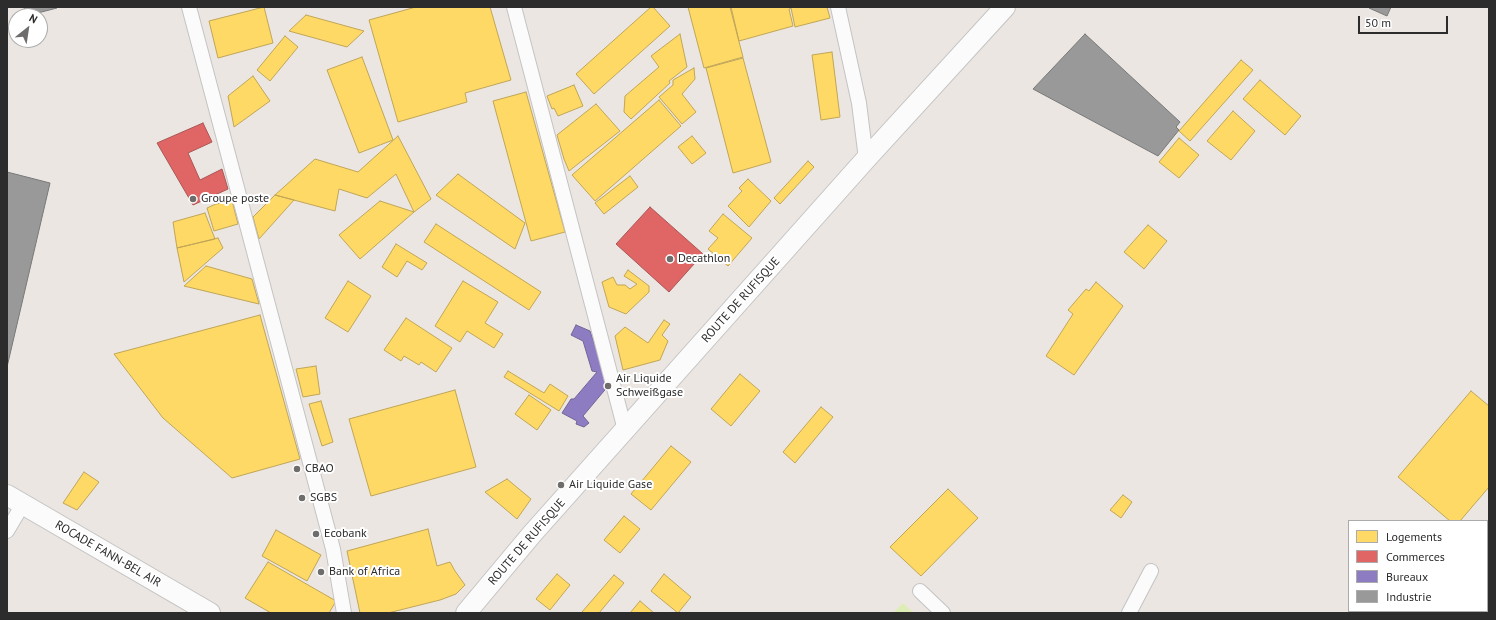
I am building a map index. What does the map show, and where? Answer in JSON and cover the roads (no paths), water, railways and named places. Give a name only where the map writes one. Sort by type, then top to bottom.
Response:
[{"type":"main road","name":"ROUTE DE RUFISQUE","points":[[466,613],[532,534],[866,159],[1005,7]]},
{"type":"main road","name":"ROCADE FANN-BEL AIR","points":[[12,511],[187,613]]},
{"type":"main road","name":"ROCADE FANN-BEL AIR","points":[[12,511],[210,613]]},
{"type":"main road","name":"ROUTE DE RUFISQUE","points":[[472,613],[482,595]]},
{"type":"street","points":[[189,7],[333,549],[344,613]]},
{"type":"street","points":[[514,7],[625,430]]},
{"type":"street","points":[[838,7],[859,103],[866,159]]},
{"type":"street","points":[[1129,613],[1151,571]]},
{"type":"street","points":[[920,591],[942,613]]},
{"type":"place","name":"Groupe poste","points":[[193,199]]},
{"type":"place","name":"Decathlon","points":[[670,259]]},
{"type":"place","name":"Air Liquide Schweißgase","points":[[608,386]]},
{"type":"place","name":"CBAO","points":[[297,469]]},
{"type":"place","name":"Air Liquide Gase","points":[[561,485]]},
{"type":"place","name":"SGBS","points":[[302,498]]},
{"type":"place","name":"Ecobank","points":[[316,534]]},
{"type":"place","name":"Bank of Africa","points":[[321,572]]}]
